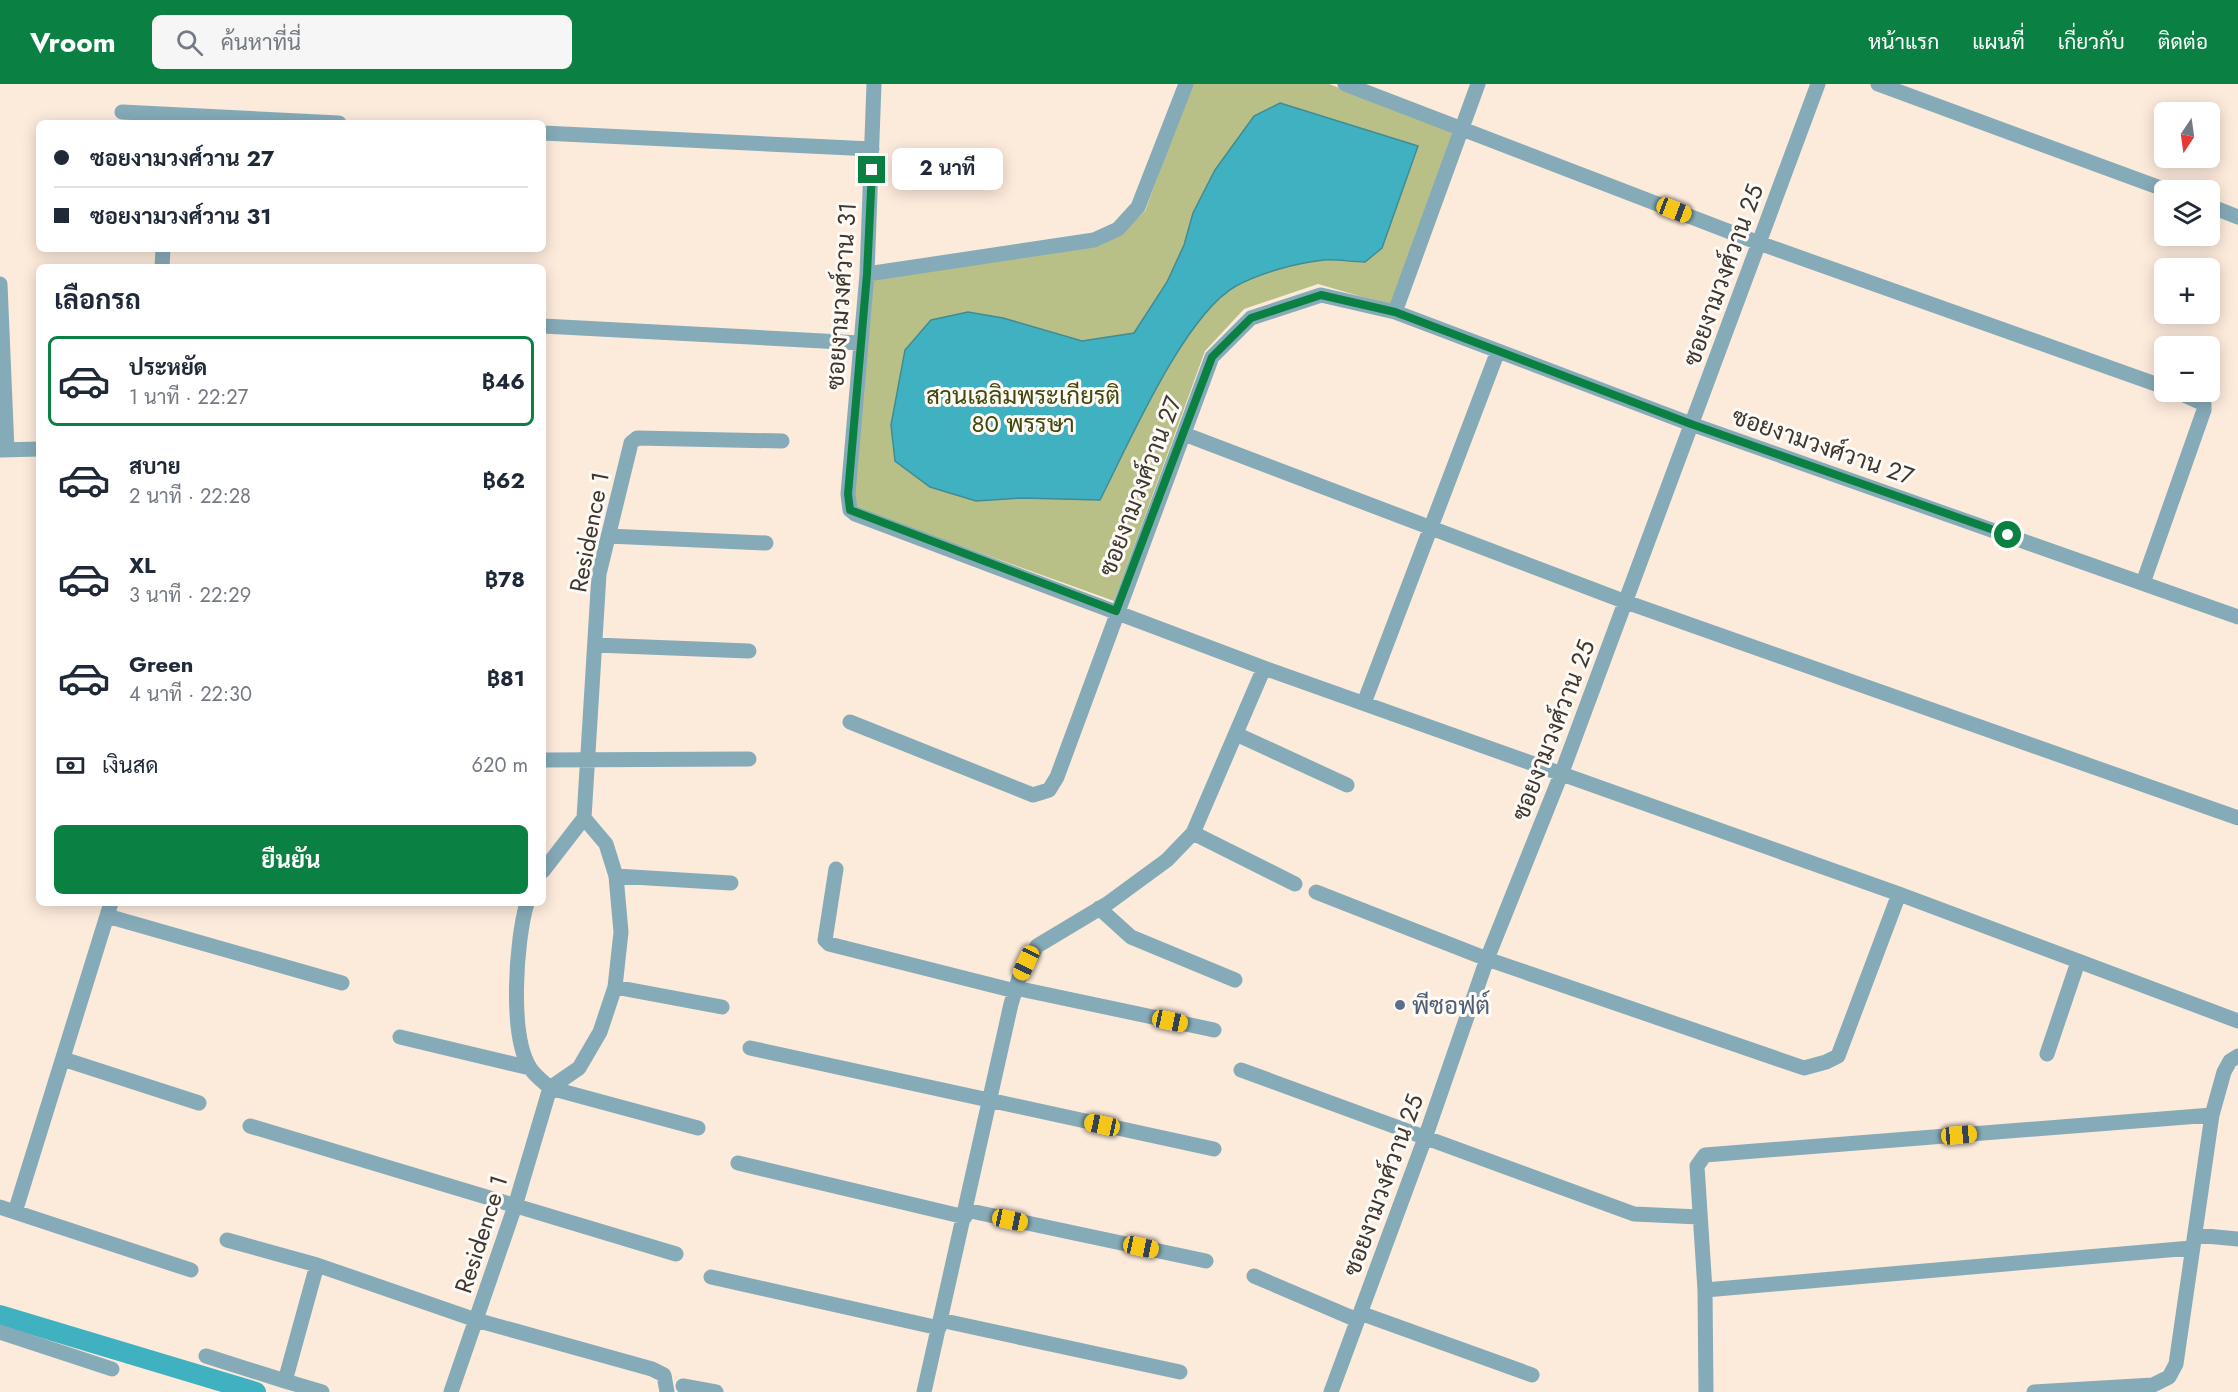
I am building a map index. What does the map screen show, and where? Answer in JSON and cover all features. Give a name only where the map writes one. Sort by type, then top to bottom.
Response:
[{"type":"street","name":"ซอยงามวงศ์วาน 31","points":[[874,84],[867,274],[848,494],[850,510],[1116,611]]},
{"type":"street","points":[[867,274],[1094,240],[1118,229],[1138,207],[1186,84]]},
{"type":"street","points":[[1345,84],[1462,127],[1759,243],[2154,383]]},
{"type":"street","points":[[1395,312],[1478,84]]},
{"type":"street","name":"ซอยงามวงศ์วาน 25","points":[[1331,1392],[1425,1138],[1487,959],[1562,772],[1818,84]]},
{"type":"street","points":[[1878,84],[2154,186]]},
{"type":"street","points":[[122,112],[176,119],[217,120]]},
{"type":"street","points":[[546,133],[873,149]]},
{"type":"street","points":[[2220,210],[2238,217]]},
{"type":"street","points":[[0,284],[4,450],[36,449]]},
{"type":"street","name":"ซอยงามวงศ์วาน 27","points":[[850,722],[1033,795],[1049,790],[1058,777],[1116,611],[1212,357],[1251,318],[1321,295],[1395,312],[1691,424],[2238,617]]},
{"type":"street","points":[[546,326],[861,343]]},
{"type":"street","points":[[1364,703],[1498,351]]},
{"type":"street","points":[[2143,583],[2204,410],[2202,402]]},
{"type":"street","points":[[1184,434],[1626,602],[2238,818]]},
{"type":"street","name":"Residence 1","points":[[585,818],[599,574],[628,450],[637,438],[782,441]]},
{"type":"street","points":[[608,536],[766,543]]},
{"type":"street","points":[[1116,611],[1264,668],[1562,772],[1899,894],[2238,1021]]},
{"type":"street","points":[[595,645],[750,651]]},
{"type":"street","points":[[924,1392],[1015,989],[1026,963],[1037,945],[1099,908],[1167,860],[1193,833],[1264,668]]},
{"type":"street","points":[[1236,734],[1347,784]]},
{"type":"street","points":[[546,760],[749,759]]},
{"type":"street","points":[[546,867],[585,818],[606,844],[616,876],[621,932],[615,987],[600,1032],[579,1068],[550,1088]]},
{"type":"street","points":[[1193,833],[1294,884]]},
{"type":"street","points":[[836,869],[825,928],[825,940],[829,944],[1015,989],[1215,1030]]},
{"type":"street","points":[[616,876],[731,883]]},
{"type":"street","points":[[1316,892],[1487,959],[1804,1068],[1838,1056],[1899,894]]},
{"type":"street","points":[[522,906],[517,978],[517,1026],[530,1068],[550,1088],[698,1128]]},
{"type":"street","points":[[1099,908],[1131,937],[1236,980]]},
{"type":"street","points":[[15,1212],[109,909],[342,983]]},
{"type":"street","points":[[2047,1054],[2078,962]]},
{"type":"street","points":[[615,987],[722,1007]]},
{"type":"street","points":[[400,1037],[530,1068]]},
{"type":"street","points":[[750,1048],[1214,1149]]},
{"type":"street","points":[[2034,1392],[2153,1385],[2169,1377],[2176,1364],[2212,1114],[2224,1072],[2230,1061],[2238,1056]]},
{"type":"street","points":[[63,1059],[199,1103]]},
{"type":"street","points":[[1241,1070],[1634,1215],[1699,1217]]},
{"type":"street","name":"Residence 1","points":[[451,1392],[515,1206],[550,1088]]},
{"type":"street","points":[[1706,1392],[1705,1290],[1697,1166],[1705,1155],[2212,1114]]},
{"type":"street","points":[[250,1126],[676,1254]]},
{"type":"street","points":[[738,1163],[966,1214],[1206,1261]]},
{"type":"street","points":[[0,1207],[191,1270]]},
{"type":"street","points":[[1705,1290],[2193,1241],[2238,1239]]},
{"type":"street","points":[[227,1240],[317,1265],[476,1320],[652,1369],[664,1375],[667,1392]]},
{"type":"street","points":[[285,1381],[317,1265]]},
{"type":"street","points":[[1254,1276],[1358,1316],[1532,1375]]},
{"type":"street","points":[[711,1277],[1180,1372]]},
{"type":"street","points":[[0,1332],[112,1369]]},
{"type":"street","points":[[206,1356],[322,1392]]},
{"type":"street","points":[[683,1386],[716,1392]]},
{"type":"green space","name":"สวนเฉลิมพระเกียรติ 80 พรรษา","points":[[1192,84],[1329,84],[1464,135],[1400,308],[1318,284],[1244,309],[1205,351],[1114,601],[852,507],[873,279],[1120,235],[1145,211]]},
{"type":"water","points":[[1280,103],[1418,146],[1382,248],[1365,262],[1313,261],[1267,273],[1236,286],[1216,301],[1197,324],[1159,383],[1100,500],[1021,498],[976,501],[930,487],[895,461],[891,425],[905,350],[931,320],[968,312],[1003,318],[1082,341],[1134,333],[1167,282],[1184,245],[1193,213],[1215,170],[1254,116]]},
{"type":"waterway","points":[[0,1315],[256,1392]]},
{"type":"place","name":"พีซอฟต์","points":[[1400,1005]]},
{"type":"route","points":[[872,170],[867,274],[848,494],[850,510],[857,515],[1116,611],[1212,357],[1251,318],[1287,304],[1321,295],[1395,312],[1691,424],[2008,535]]}]
